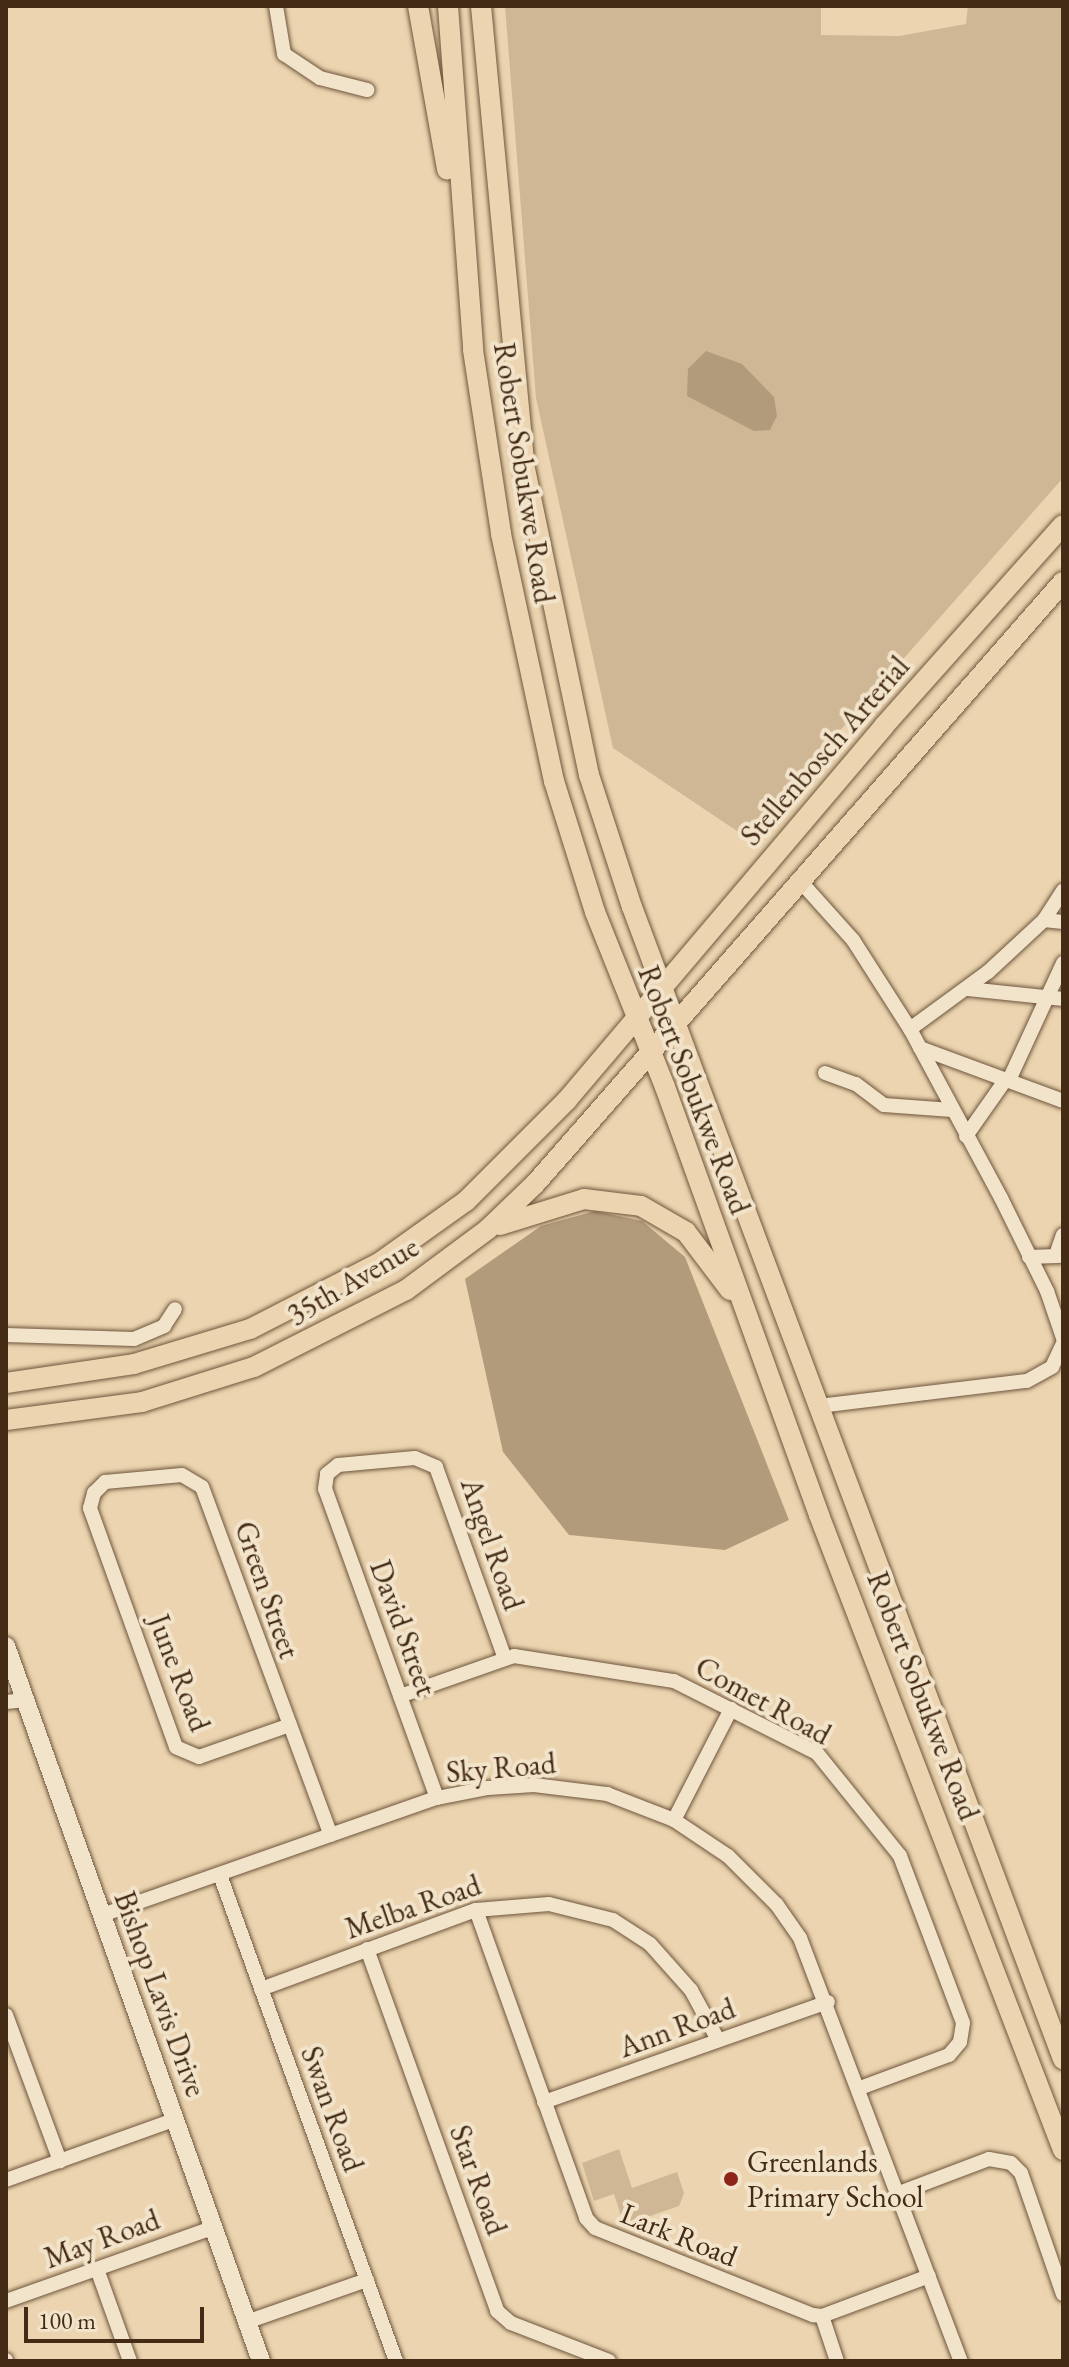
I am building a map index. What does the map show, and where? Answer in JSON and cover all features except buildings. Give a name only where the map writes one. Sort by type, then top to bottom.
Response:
[{"type":"main road","points":[[418,6],[463,263]]},
{"type":"main road","name":"Robert Sobukwe Road","points":[[448,6],[463,263],[501,534],[533,695],[582,871],[744,1310],[1063,2150]]},
{"type":"main road","name":"Robert Sobukwe Road","points":[[481,6],[518,420],[579,738],[663,987],[1063,2059]]},
{"type":"main road","name":"Stellenbosch Arterial","points":[[636,1019],[1063,525]]},
{"type":"main road","points":[[649,1053],[1063,582]]},
{"type":"main road","name":"35th Avenue","points":[[6,1383],[87,1374],[184,1351],[250,1329],[379,1263],[491,1181],[636,1019]]},
{"type":"main road","name":"35th Avenue","points":[[6,1420],[142,1402],[254,1367],[406,1290],[488,1229],[649,1053]]},
{"type":"main road","points":[[488,1229],[568,1201],[602,1198],[641,1206],[686,1232],[744,1310]]},
{"type":"street","points":[[276,6],[284,54],[320,78],[367,90]]},
{"type":"street","points":[[801,882],[853,940],[910,1029],[1029,1257],[1063,1340],[1057,1371],[1010,1385],[819,1406]]},
{"type":"street","points":[[910,1029],[968,989],[1044,920],[1063,891]]},
{"type":"street","points":[[1044,920],[1063,922]]},
{"type":"street","points":[[966,1136],[1007,1080],[1057,997],[1063,963]]},
{"type":"street","points":[[968,989],[1057,997]]},
{"type":"street","points":[[920,1048],[1063,1101]]},
{"type":"street","points":[[825,1073],[856,1084],[884,1105],[952,1110]]},
{"type":"street","points":[[1029,1257],[1059,1256],[1063,1235]]},
{"type":"street","points":[[6,1335],[134,1339],[164,1326],[175,1309]]},
{"type":"street","name":"Angel Road","points":[[327,1474],[338,1465],[415,1458],[436,1467],[504,1656]]},
{"type":"street","name":"David Street","points":[[327,1474],[325,1489],[437,1798]]},
{"type":"street","name":"Green Street","points":[[90,1508],[94,1493],[105,1482],[182,1475],[202,1487],[287,1726],[331,1835]]},
{"type":"street","name":"June Road","points":[[90,1508],[176,1747],[199,1757],[287,1726]]},
{"type":"street","name":"Bishop Lavis Drive","points":[[6,1646],[261,2361]]},
{"type":"street","name":"Comet Road","points":[[400,1696],[504,1656],[661,1678],[817,1753],[900,1856],[963,2023],[960,2042],[949,2055],[860,2088]]},
{"type":"street","points":[[6,1702],[26,1700]]},
{"type":"street","points":[[674,1820],[731,1709]]},
{"type":"street","name":"Sky Road","points":[[102,1915],[437,1798],[488,1788],[567,1787],[622,1798],[674,1820],[728,1856],[777,1905],[800,1938],[828,2002],[961,2361]]},
{"type":"street","name":"Swan Road","points":[[220,1875],[396,2361]]},
{"type":"street","name":"Melba Road","points":[[261,1989],[476,1910],[549,1904],[613,1920],[650,1944],[679,1973],[718,2040]]},
{"type":"street","name":"Lark Road","points":[[476,1910],[586,2218],[595,2228],[822,2316]]},
{"type":"street","name":"Star Road","points":[[367,1949],[497,2311],[511,2323],[604,2360]]},
{"type":"street","name":"Ann Road","points":[[544,2102],[828,2002]]},
{"type":"street","points":[[6,2015],[13,2057],[60,2161]]},
{"type":"street","points":[[6,2180],[176,2119]]},
{"type":"street","points":[[899,2193],[989,2159],[1011,2163],[1021,2173],[1063,2294]]},
{"type":"street","name":"May Road","points":[[6,2301],[215,2227]]},
{"type":"street","points":[[97,2269],[130,2361]]},
{"type":"street","points":[[837,2361],[822,2316],[929,2276]]},
{"type":"street","points":[[249,2321],[367,2280]]},
{"type":"shaded area","points":[[505,6],[821,6],[821,35],[899,36],[966,24],[968,6],[1063,6],[1063,478],[746,837],[613,748],[536,398]]},
{"type":"shaded area","points":[[706,351],[742,364],[774,397],[777,416],[770,430],[754,431],[687,396],[688,369]]},
{"type":"shaded area","points":[[595,1211],[642,1221],[685,1257],[789,1520],[725,1550],[569,1535],[503,1452],[465,1279],[541,1226]]},
{"type":"shaded area","points":[[619,2149],[632,2188],[677,2172],[684,2193],[679,2206],[624,2225],[614,2194],[594,2201],[582,2163]]},
{"type":"place","name":"Greenlands Primary School","points":[[731,2179]]}]
